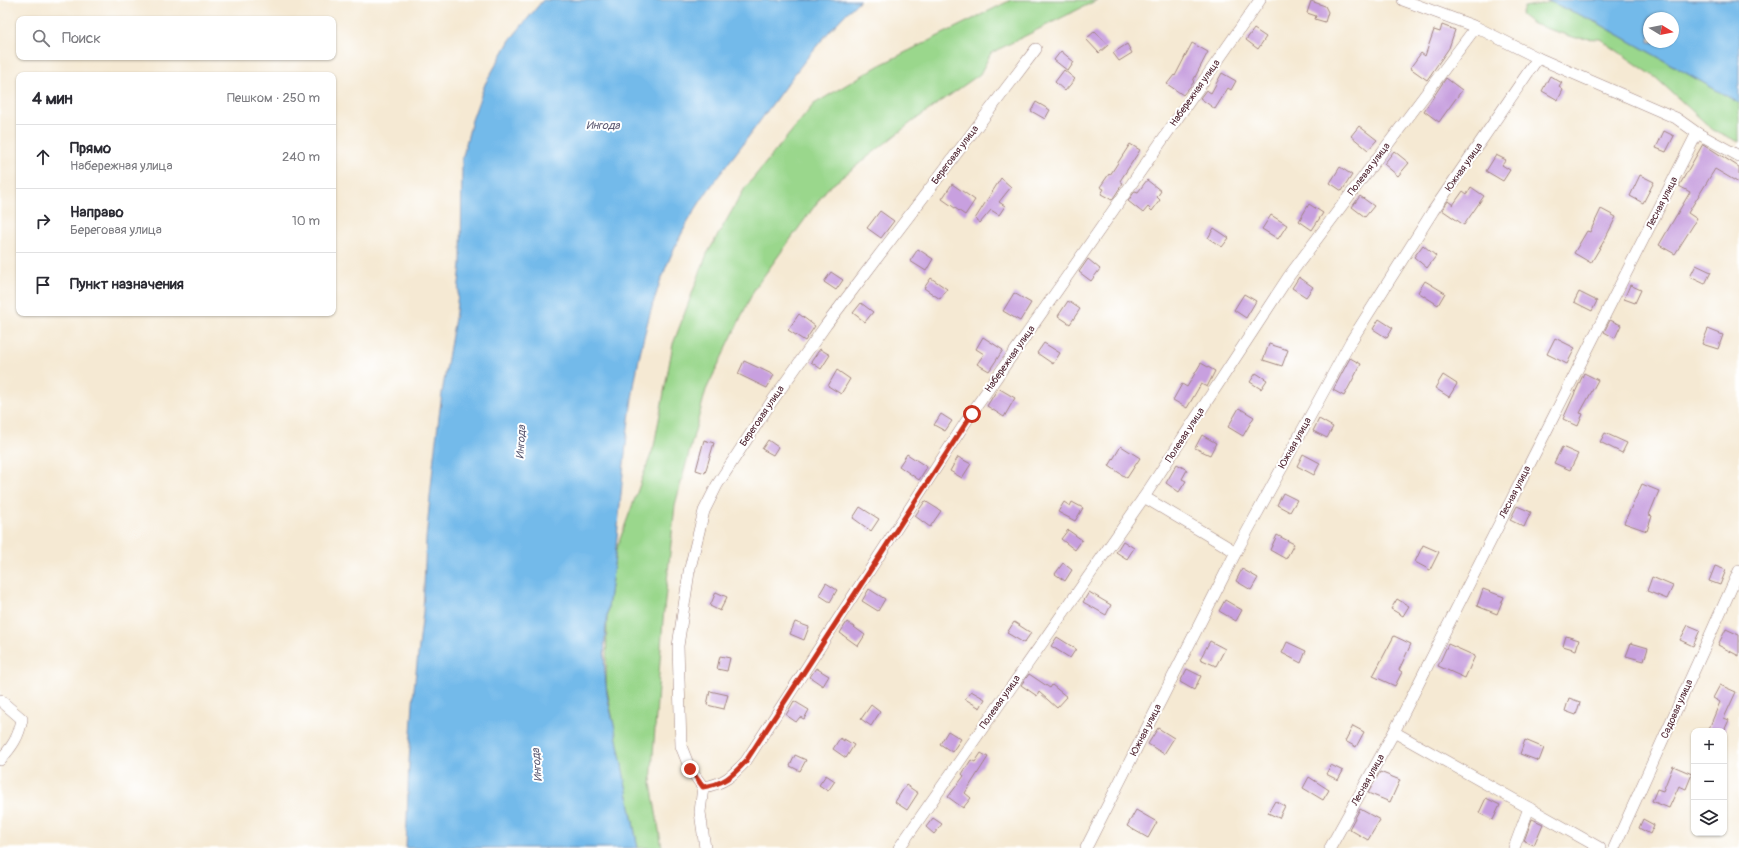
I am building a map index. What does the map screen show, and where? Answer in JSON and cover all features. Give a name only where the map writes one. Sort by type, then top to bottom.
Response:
[{"type":"street","name":"Набережная улица","points":[[703,787],[718,785],[736,772],[746,761],[972,414],[1260,0]]},
{"type":"street","points":[[1404,0],[1476,27],[1538,58],[1676,118],[1696,133],[1739,156]]},
{"type":"street","name":"Полевая улица","points":[[899,848],[1144,498],[1289,276],[1476,27]]},
{"type":"street","name":"Береговая улица","points":[[703,787],[690,769],[681,746],[678,646],[689,572],[704,511],[721,479],[800,361],[1036,49]]},
{"type":"street","name":"Южная улица","points":[[1086,848],[1236,552],[1351,342],[1433,211],[1538,58]]},
{"type":"street","name":"Лесная улица","points":[[1330,848],[1394,732],[1696,133]]},
{"type":"street","points":[[1144,498],[1236,552]]},
{"type":"street","name":"Садовая улица","points":[[1614,848],[1739,571]]},
{"type":"street","points":[[0,700],[22,719],[19,733],[9,750],[0,760]]},
{"type":"street","points":[[1394,732],[1600,848]]},
{"type":"street","points":[[703,787],[700,812],[705,848]]},
{"type":"street","points":[[1514,848],[1529,808]]},
{"type":"green space","points":[[1011,0],[1097,0],[991,53],[980,74],[912,122],[827,189],[755,288],[706,390],[675,505],[663,620],[651,783],[662,848],[638,848],[606,685],[607,613],[616,550],[654,446],[673,344],[707,254],[745,188],[814,104],[878,66]]},
{"type":"green space","points":[[1551,2],[1596,22],[1739,103],[1739,142],[1713,130],[1655,77],[1600,39],[1576,38],[1533,24],[1521,15],[1524,7]]},
{"type":"water","name":"Ингода","points":[[543,0],[860,0],[818,44],[699,203],[683,231],[666,267],[653,304],[643,342],[635,380],[624,459],[605,647],[608,697],[638,848],[406,848],[409,762],[414,689],[423,612],[426,539],[442,393],[456,312],[461,264],[462,160],[472,120],[485,84],[510,40]]},
{"type":"water","points":[[1546,0],[1739,0],[1739,103],[1596,22]]},
{"type":"building","points":[[1311,1],[1325,6],[1328,12],[1325,22],[1315,19],[1316,16],[1307,13]]},
{"type":"building","points":[[1442,25],[1455,30],[1449,48],[1427,80],[1410,68],[1421,53],[1425,56],[1434,30],[1440,32]]},
{"type":"building","points":[[1254,29],[1266,37],[1258,49],[1246,40]]},
{"type":"building","points":[[1095,31],[1108,45],[1099,53],[1086,39]]},
{"type":"building","points":[[1192,43],[1208,52],[1193,81],[1194,82],[1183,95],[1167,84],[1174,75],[1175,76]]},
{"type":"building","points":[[1127,44],[1132,53],[1119,61],[1113,53]]},
{"type":"building","points":[[1061,51],[1074,62],[1068,71],[1054,60]]},
{"type":"building","points":[[1064,70],[1075,79],[1065,91],[1055,82]]},
{"type":"building","points":[[1222,73],[1236,81],[1231,90],[1228,88],[1215,109],[1200,98],[1206,90],[1211,93]]},
{"type":"building","points":[[1550,76],[1562,83],[1559,87],[1563,90],[1558,100],[1542,91]]},
{"type":"building","points":[[1446,78],[1462,90],[1439,122],[1424,111]]},
{"type":"building","points":[[1036,102],[1050,110],[1045,119],[1031,111]]},
{"type":"building","points":[[1359,126],[1377,140],[1368,150],[1351,136]]},
{"type":"building","points":[[1664,131],[1674,136],[1666,152],[1656,148]]},
{"type":"building","points":[[1130,144],[1140,150],[1120,181],[1123,183],[1112,200],[1101,194],[1104,189],[1100,187],[1109,174],[1110,175]]},
{"type":"building","points":[[1703,144],[1739,167],[1739,183],[1715,169],[1688,213],[1697,219],[1675,254],[1659,245],[1690,192],[1679,186]]},
{"type":"building","points":[[1394,151],[1409,163],[1398,176],[1384,164]]},
{"type":"building","points":[[1496,155],[1506,160],[1502,165],[1510,170],[1503,181],[1486,171]]},
{"type":"building","points":[[1340,167],[1352,175],[1342,191],[1330,183]]},
{"type":"building","points":[[1640,175],[1654,182],[1643,203],[1630,196]]},
{"type":"building","points":[[1001,178],[1011,187],[999,202],[1005,206],[999,215],[991,210],[980,223],[975,219]]},
{"type":"building","points":[[1147,180],[1161,191],[1157,197],[1160,200],[1152,211],[1148,207],[1143,213],[1128,201],[1135,191],[1138,192]]},
{"type":"building","points":[[952,184],[975,200],[965,215],[942,199]]},
{"type":"building","points":[[1471,187],[1484,196],[1464,225],[1442,210],[1448,201],[1453,205],[1463,191],[1467,194]]},
{"type":"building","points":[[1360,196],[1374,206],[1365,217],[1352,207]]},
{"type":"building","points":[[1309,204],[1323,213],[1312,230],[1299,221]]},
{"type":"building","points":[[1601,209],[1616,217],[1591,263],[1574,253],[1587,231],[1590,232]]},
{"type":"building","points":[[880,211],[894,221],[881,238],[867,228]]},
{"type":"building","points":[[1271,215],[1287,225],[1278,239],[1262,229]]},
{"type":"building","points":[[1214,228],[1229,238],[1222,247],[1208,238]]},
{"type":"building","points":[[1423,245],[1436,256],[1427,268],[1414,257]]},
{"type":"building","points":[[918,249],[933,259],[926,271],[910,261]]},
{"type":"building","points":[[1088,259],[1100,269],[1091,281],[1079,272]]},
{"type":"building","points":[[1696,265],[1711,272],[1705,284],[1690,277]]},
{"type":"building","points":[[831,272],[843,280],[836,290],[824,282]]},
{"type":"building","points":[[1299,277],[1313,287],[1306,297],[1292,288]]},
{"type":"building","points":[[931,278],[947,289],[940,299],[924,288]]},
{"type":"building","points":[[1425,281],[1445,293],[1438,305],[1418,292]]},
{"type":"building","points":[[1630,285],[1641,290],[1635,303],[1624,299]]},
{"type":"building","points":[[1579,292],[1597,301],[1592,311],[1574,302]]},
{"type":"building","points":[[1014,293],[1031,303],[1020,321],[1003,311]]},
{"type":"building","points":[[1244,294],[1256,301],[1246,318],[1234,310]]},
{"type":"building","points":[[1068,301],[1080,309],[1070,324],[1058,316]]},
{"type":"building","points":[[861,303],[873,312],[865,322],[853,313]]},
{"type":"building","points":[[799,314],[815,326],[805,341],[788,330]]},
{"type":"building","points":[[1379,319],[1393,328],[1387,338],[1373,329]]},
{"type":"building","points":[[1610,320],[1621,325],[1615,338],[1604,332]]},
{"type":"building","points":[[1708,329],[1723,335],[1718,349],[1702,344]]},
{"type":"building","points":[[983,337],[1003,350],[989,371],[977,364],[984,354],[976,349]]},
{"type":"building","points":[[1555,338],[1575,348],[1567,364],[1547,354]]},
{"type":"building","points":[[1044,343],[1060,353],[1053,364],[1037,353]]},
{"type":"building","points":[[1269,344],[1288,350],[1282,366],[1263,360]]},
{"type":"building","points":[[820,349],[830,355],[821,369],[811,362]]},
{"type":"building","points":[[1350,358],[1361,364],[1344,396],[1333,390]]},
{"type":"building","points":[[744,361],[774,375],[767,388],[738,374]]},
{"type":"building","points":[[1201,363],[1215,371],[1207,387],[1201,384],[1187,408],[1173,400],[1182,384],[1187,387]]},
{"type":"building","points":[[837,370],[850,379],[841,394],[828,386]]},
{"type":"building","points":[[1256,373],[1267,380],[1261,389],[1250,382]]},
{"type":"building","points":[[1584,373],[1598,380],[1580,413],[1583,414],[1578,426],[1563,419]]},
{"type":"building","points":[[1443,375],[1457,384],[1449,397],[1435,388]]},
{"type":"building","points":[[998,388],[1015,398],[1004,417],[987,406]]},
{"type":"building","points":[[1239,408],[1254,417],[1243,436],[1228,427]]},
{"type":"building","points":[[941,414],[952,421],[945,431],[934,425]]},
{"type":"building","points":[[1319,419],[1333,427],[1327,438],[1313,431]]},
{"type":"building","points":[[1605,433],[1627,443],[1622,453],[1600,442]]},
{"type":"building","points":[[1202,435],[1216,443],[1210,455],[1195,448]]},
{"type":"building","points":[[704,440],[714,443],[705,473],[696,470]]},
{"type":"building","points":[[768,440],[778,447],[773,455],[762,449]]},
{"type":"building","points":[[1121,446],[1140,458],[1127,478],[1109,466]]},
{"type":"building","points":[[1562,447],[1578,454],[1570,470],[1554,463]]},
{"type":"building","points":[[907,454],[927,467],[919,480],[899,466]]},
{"type":"building","points":[[1303,454],[1320,463],[1314,475],[1297,466]]},
{"type":"building","points":[[958,457],[971,464],[962,478],[950,471]]},
{"type":"building","points":[[1177,464],[1187,470],[1182,479],[1186,481],[1179,492],[1166,483]]},
{"type":"building","points":[[1642,484],[1659,491],[1649,515],[1652,516],[1647,531],[1624,523]]},
{"type":"building","points":[[1283,493],[1297,500],[1290,512],[1277,505]]},
{"type":"building","points":[[925,501],[941,511],[930,527],[915,516]]},
{"type":"building","points":[[1064,502],[1070,506],[1072,502],[1083,508],[1075,521],[1058,512]]},
{"type":"building","points":[[1517,506],[1531,512],[1524,527],[1510,520]]},
{"type":"building","points":[[860,507],[879,519],[871,531],[853,518]]},
{"type":"building","points":[[1068,530],[1082,540],[1075,550],[1061,539]]},
{"type":"building","points":[[1277,535],[1294,544],[1286,559],[1270,550]]},
{"type":"building","points":[[1123,541],[1134,548],[1127,559],[1116,552]]},
{"type":"building","points":[[1423,545],[1439,552],[1430,570],[1415,562]]},
{"type":"building","points":[[1063,563],[1072,570],[1065,581],[1055,574]]},
{"type":"building","points":[[1715,566],[1726,570],[1720,585],[1709,581]]},
{"type":"building","points":[[1242,569],[1258,578],[1251,590],[1236,581]]},
{"type":"building","points":[[1652,577],[1673,586],[1667,599],[1647,591]]},
{"type":"building","points":[[826,583],[837,590],[830,602],[819,595]]},
{"type":"building","points":[[869,589],[885,599],[878,611],[862,601]]},
{"type":"building","points":[[1483,589],[1504,597],[1497,614],[1477,606]]},
{"type":"building","points":[[716,592],[727,597],[720,611],[710,606]]},
{"type":"building","points":[[1089,592],[1111,605],[1106,615],[1083,602]]},
{"type":"building","points":[[1397,599],[1409,606],[1403,616],[1391,609]]},
{"type":"building","points":[[1225,600],[1242,610],[1236,621],[1219,611]]},
{"type":"building","points":[[795,622],[809,627],[804,640],[790,634]]},
{"type":"building","points":[[847,622],[865,635],[858,646],[840,633]]},
{"type":"building","points":[[1014,622],[1031,633],[1024,643],[1007,633]]},
{"type":"building","points":[[1688,625],[1700,630],[1693,646],[1680,640]]},
{"type":"building","points":[[1726,629],[1739,635],[1739,656],[1718,645]]},
{"type":"building","points":[[1394,636],[1411,644],[1399,670],[1402,672],[1395,686],[1373,676]]},
{"type":"building","points":[[1566,636],[1579,640],[1576,650],[1563,646]]},
{"type":"building","points":[[1057,637],[1076,649],[1070,658],[1051,646]]},
{"type":"building","points":[[1210,641],[1225,649],[1216,666],[1200,659]]},
{"type":"building","points":[[1287,642],[1306,651],[1301,663],[1282,653]]},
{"type":"building","points":[[1631,643],[1648,648],[1644,661],[1626,656]]},
{"type":"building","points":[[1448,644],[1475,656],[1465,678],[1438,666]]},
{"type":"building","points":[[720,656],[730,658],[727,671],[717,669]]},
{"type":"building","points":[[816,668],[829,676],[823,686],[810,677]]},
{"type":"building","points":[[1187,669],[1201,676],[1194,690],[1180,682]]},
{"type":"building","points":[[1029,674],[1050,688],[1052,685],[1067,697],[1057,708],[1039,692],[1037,696],[1021,685]]},
{"type":"building","points":[[1720,685],[1736,692],[1724,718],[1729,720],[1725,728],[1709,728],[1720,702],[1713,698]]},
{"type":"building","points":[[710,691],[728,695],[724,709],[707,705]]},
{"type":"building","points":[[971,691],[985,699],[980,708],[965,699]]},
{"type":"building","points":[[1569,698],[1580,702],[1576,715],[1565,711]]},
{"type":"building","points":[[794,701],[809,710],[804,719],[800,717],[796,722],[786,715]]},
{"type":"building","points":[[871,705],[880,712],[871,726],[861,719]]},
{"type":"building","points":[[1353,726],[1364,732],[1356,747],[1345,741]]},
{"type":"building","points":[[1158,728],[1174,738],[1164,754],[1148,744]]},
{"type":"building","points":[[948,731],[961,739],[952,752],[940,744]]},
{"type":"building","points":[[840,738],[854,745],[846,758],[833,749]]},
{"type":"building","points":[[1525,740],[1544,748],[1539,761],[1520,754]]},
{"type":"building","points":[[981,753],[988,757],[965,793],[971,798],[963,808],[948,797],[964,776],[962,774],[971,760],[975,762]]},
{"type":"building","points":[[795,755],[806,760],[800,771],[790,766]]},
{"type":"building","points":[[1331,765],[1343,771],[1338,780],[1326,774]]},
{"type":"building","points":[[1673,766],[1691,774],[1686,789],[1679,786],[1669,808],[1652,801],[1657,789],[1663,791]]},
{"type":"building","points":[[1380,772],[1400,780],[1390,802],[1368,793]]},
{"type":"building","points":[[826,775],[835,781],[828,791],[819,785]]},
{"type":"building","points":[[1309,777],[1329,790],[1323,800],[1303,788]]},
{"type":"building","points":[[906,785],[918,793],[907,810],[895,802]]},
{"type":"building","points":[[1486,798],[1500,805],[1493,820],[1479,813]]},
{"type":"building","points":[[1275,801],[1285,806],[1279,818],[1268,813]]},
{"type":"building","points":[[1360,809],[1380,820],[1368,840],[1349,829]]},
{"type":"building","points":[[1136,810],[1157,822],[1148,838],[1127,826]]},
{"type":"building","points":[[933,818],[942,824],[934,834],[926,827]]},
{"type":"building","points":[[1532,819],[1543,824],[1534,845],[1524,841]]},
{"type":"building","points":[[1643,819],[1654,825],[1650,834],[1639,828]]},
{"type":"route","points":[[690,769],[703,787],[718,785],[736,772],[746,761],[972,414]]}]
